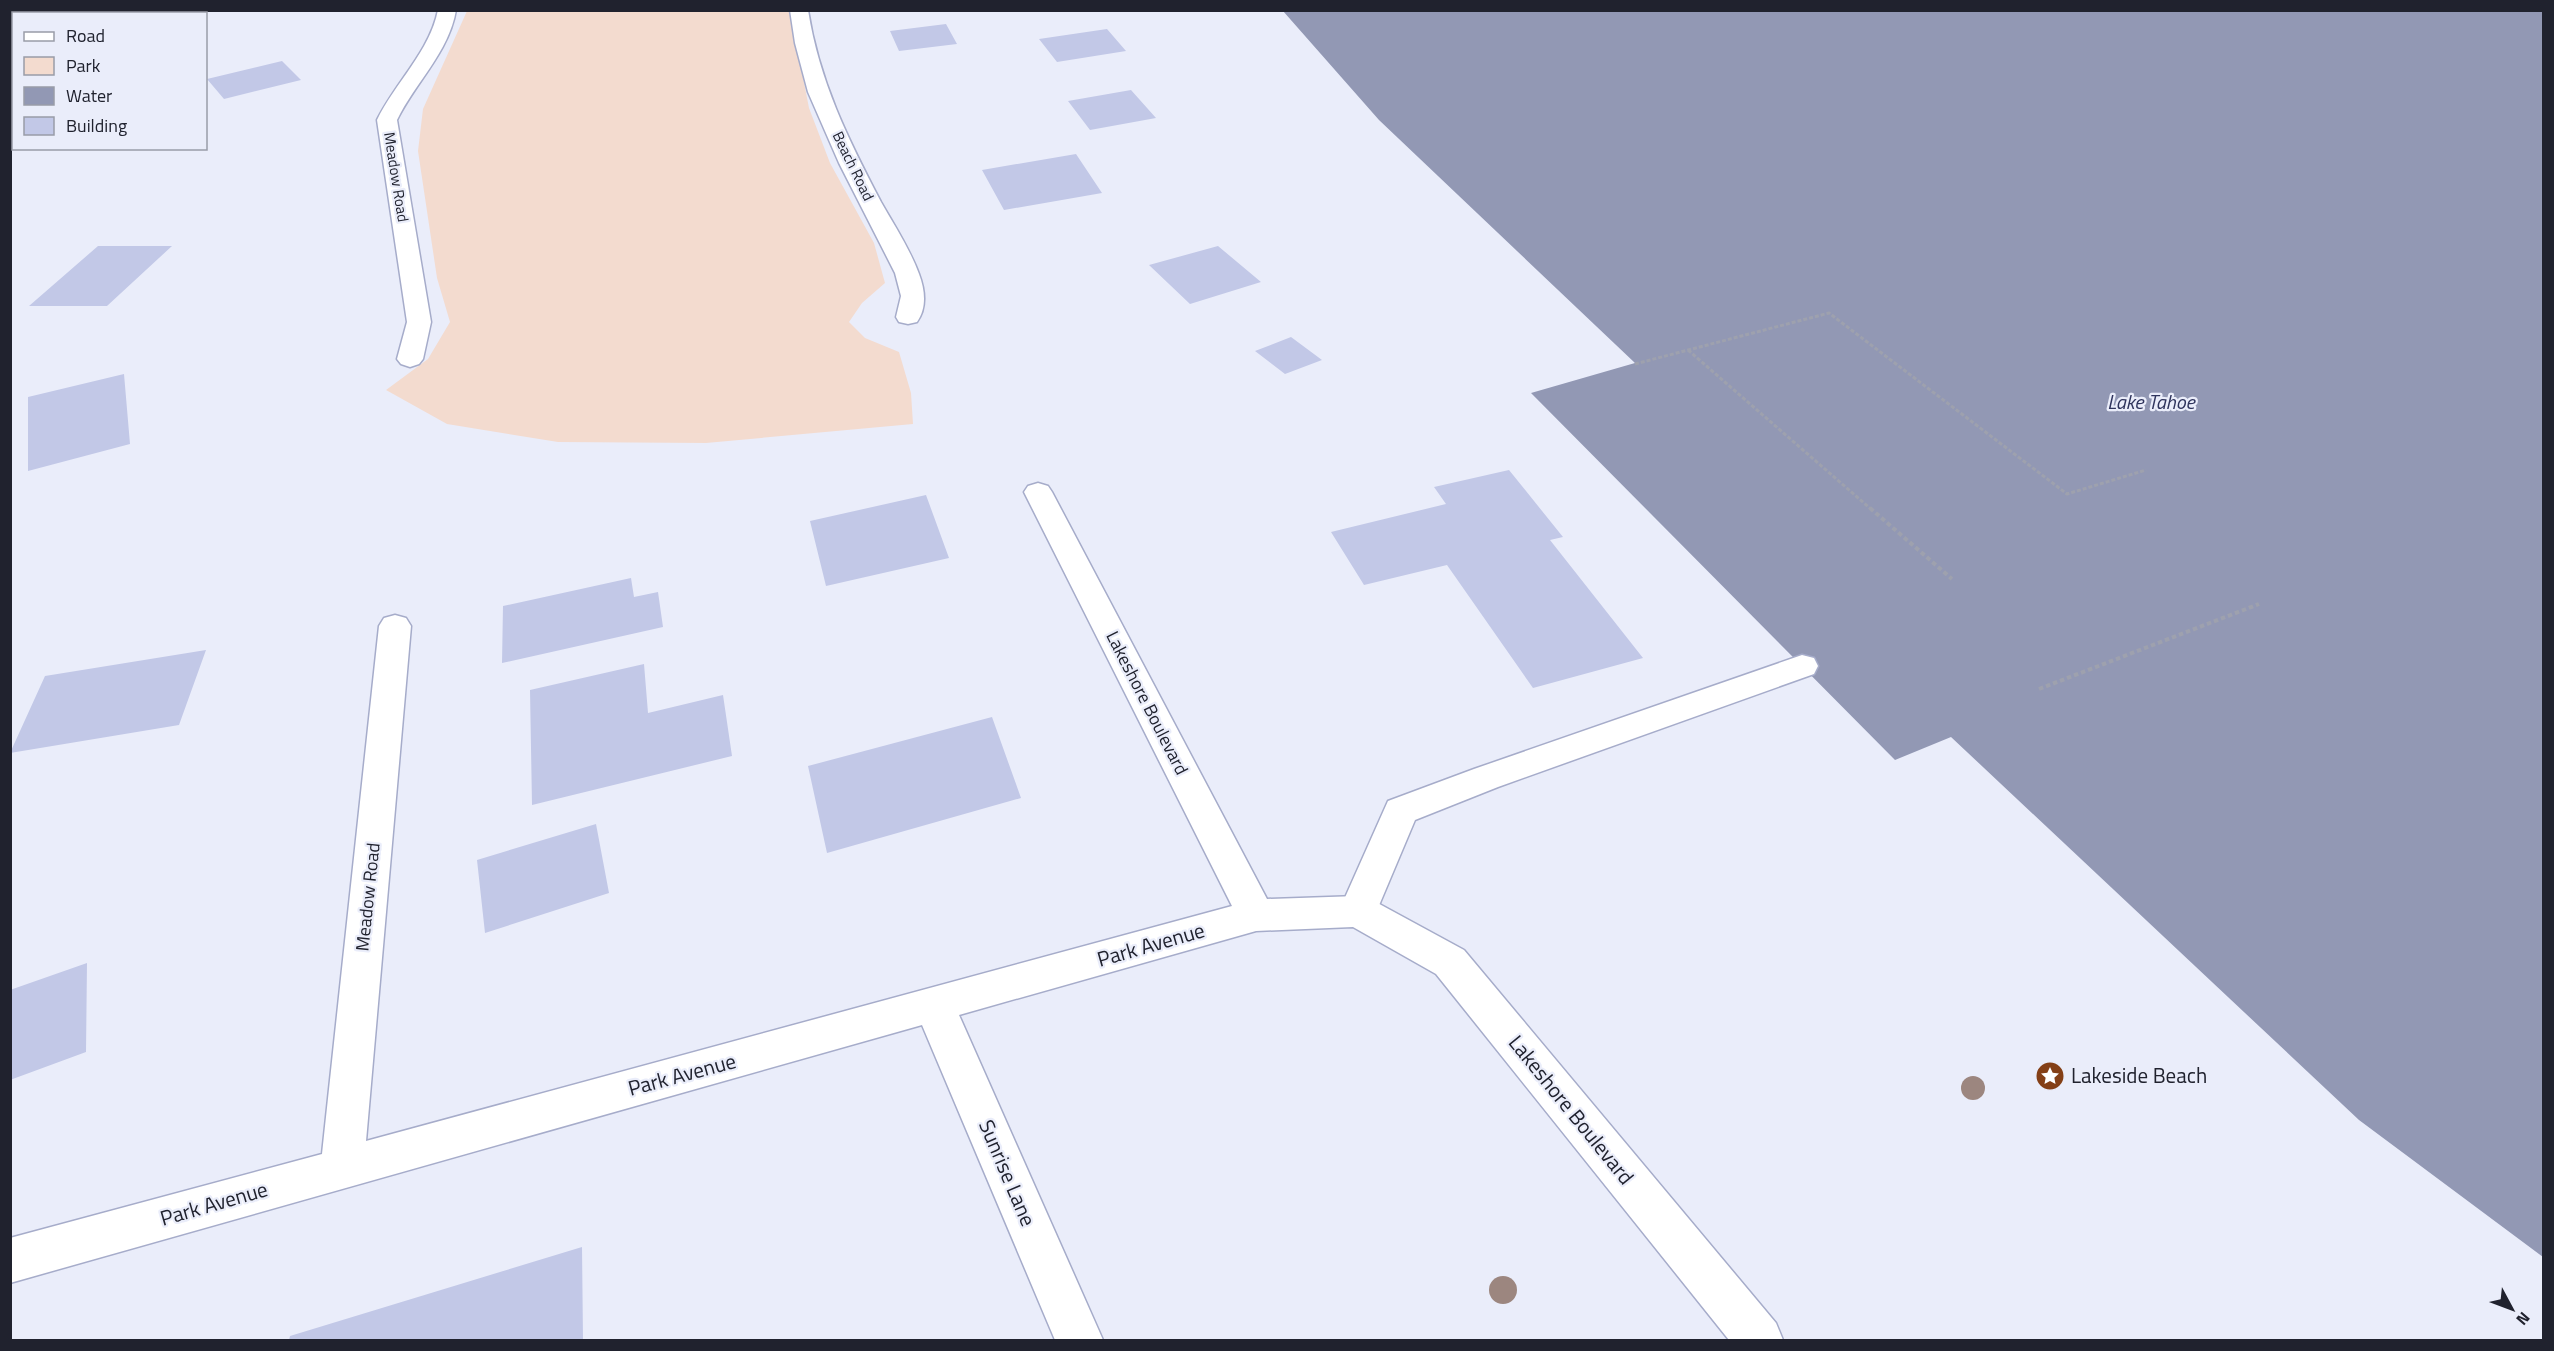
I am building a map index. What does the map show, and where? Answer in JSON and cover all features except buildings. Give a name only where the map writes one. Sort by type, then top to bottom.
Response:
[{"type":"street","name":"Meadow Road","points":[[410,359],[419,322],[387,120],[403,90],[431,52],[446,18],[447,10]]},
{"type":"street","name":"Beach Road","points":[[800,10],[804,43],[818,92],[850,163],[907,273],[913,296],[908,316]]},
{"type":"street","name":"Lakeshore Boulevard","points":[[1038,492],[1256,915]]},
{"type":"street","name":"Meadow Road","points":[[342,1169],[395,626]]},
{"type":"street","points":[[1358,910],[1401,811],[1486,778],[1802,666]]},
{"type":"street","name":"Lakeshore Boulevard","points":[[1358,910],[1450,962],[1759,1341]]},
{"type":"street","name":"Park Avenue","points":[[10,1261],[1256,915],[1358,910]]},
{"type":"street","name":"Sunrise Lane","points":[[934,1005],[1079,1341]]},
{"type":"path","points":[[1635,364],[1829,314],[2067,494],[2146,470]]},
{"type":"path","points":[[1687,349],[1952,579]]},
{"type":"path","points":[[2039,689],[2259,604]]},
{"type":"green space","points":[[467,11],[790,11],[809,108],[830,163],[874,243],[885,283],[862,303],[849,322],[865,338],[899,352],[911,393],[913,424],[706,443],[558,442],[447,424],[386,390],[428,359],[450,322],[437,278],[418,151],[423,109]]},
{"type":"water","name":"Lake Tahoe","points":[[1283,11],[2543,11],[2543,1257],[2359,1120],[1951,737],[1895,760],[1531,393],[1635,363],[1379,120]]},
{"type":"place","name":"Lakeside Beach","points":[[2050,1076]]}]
